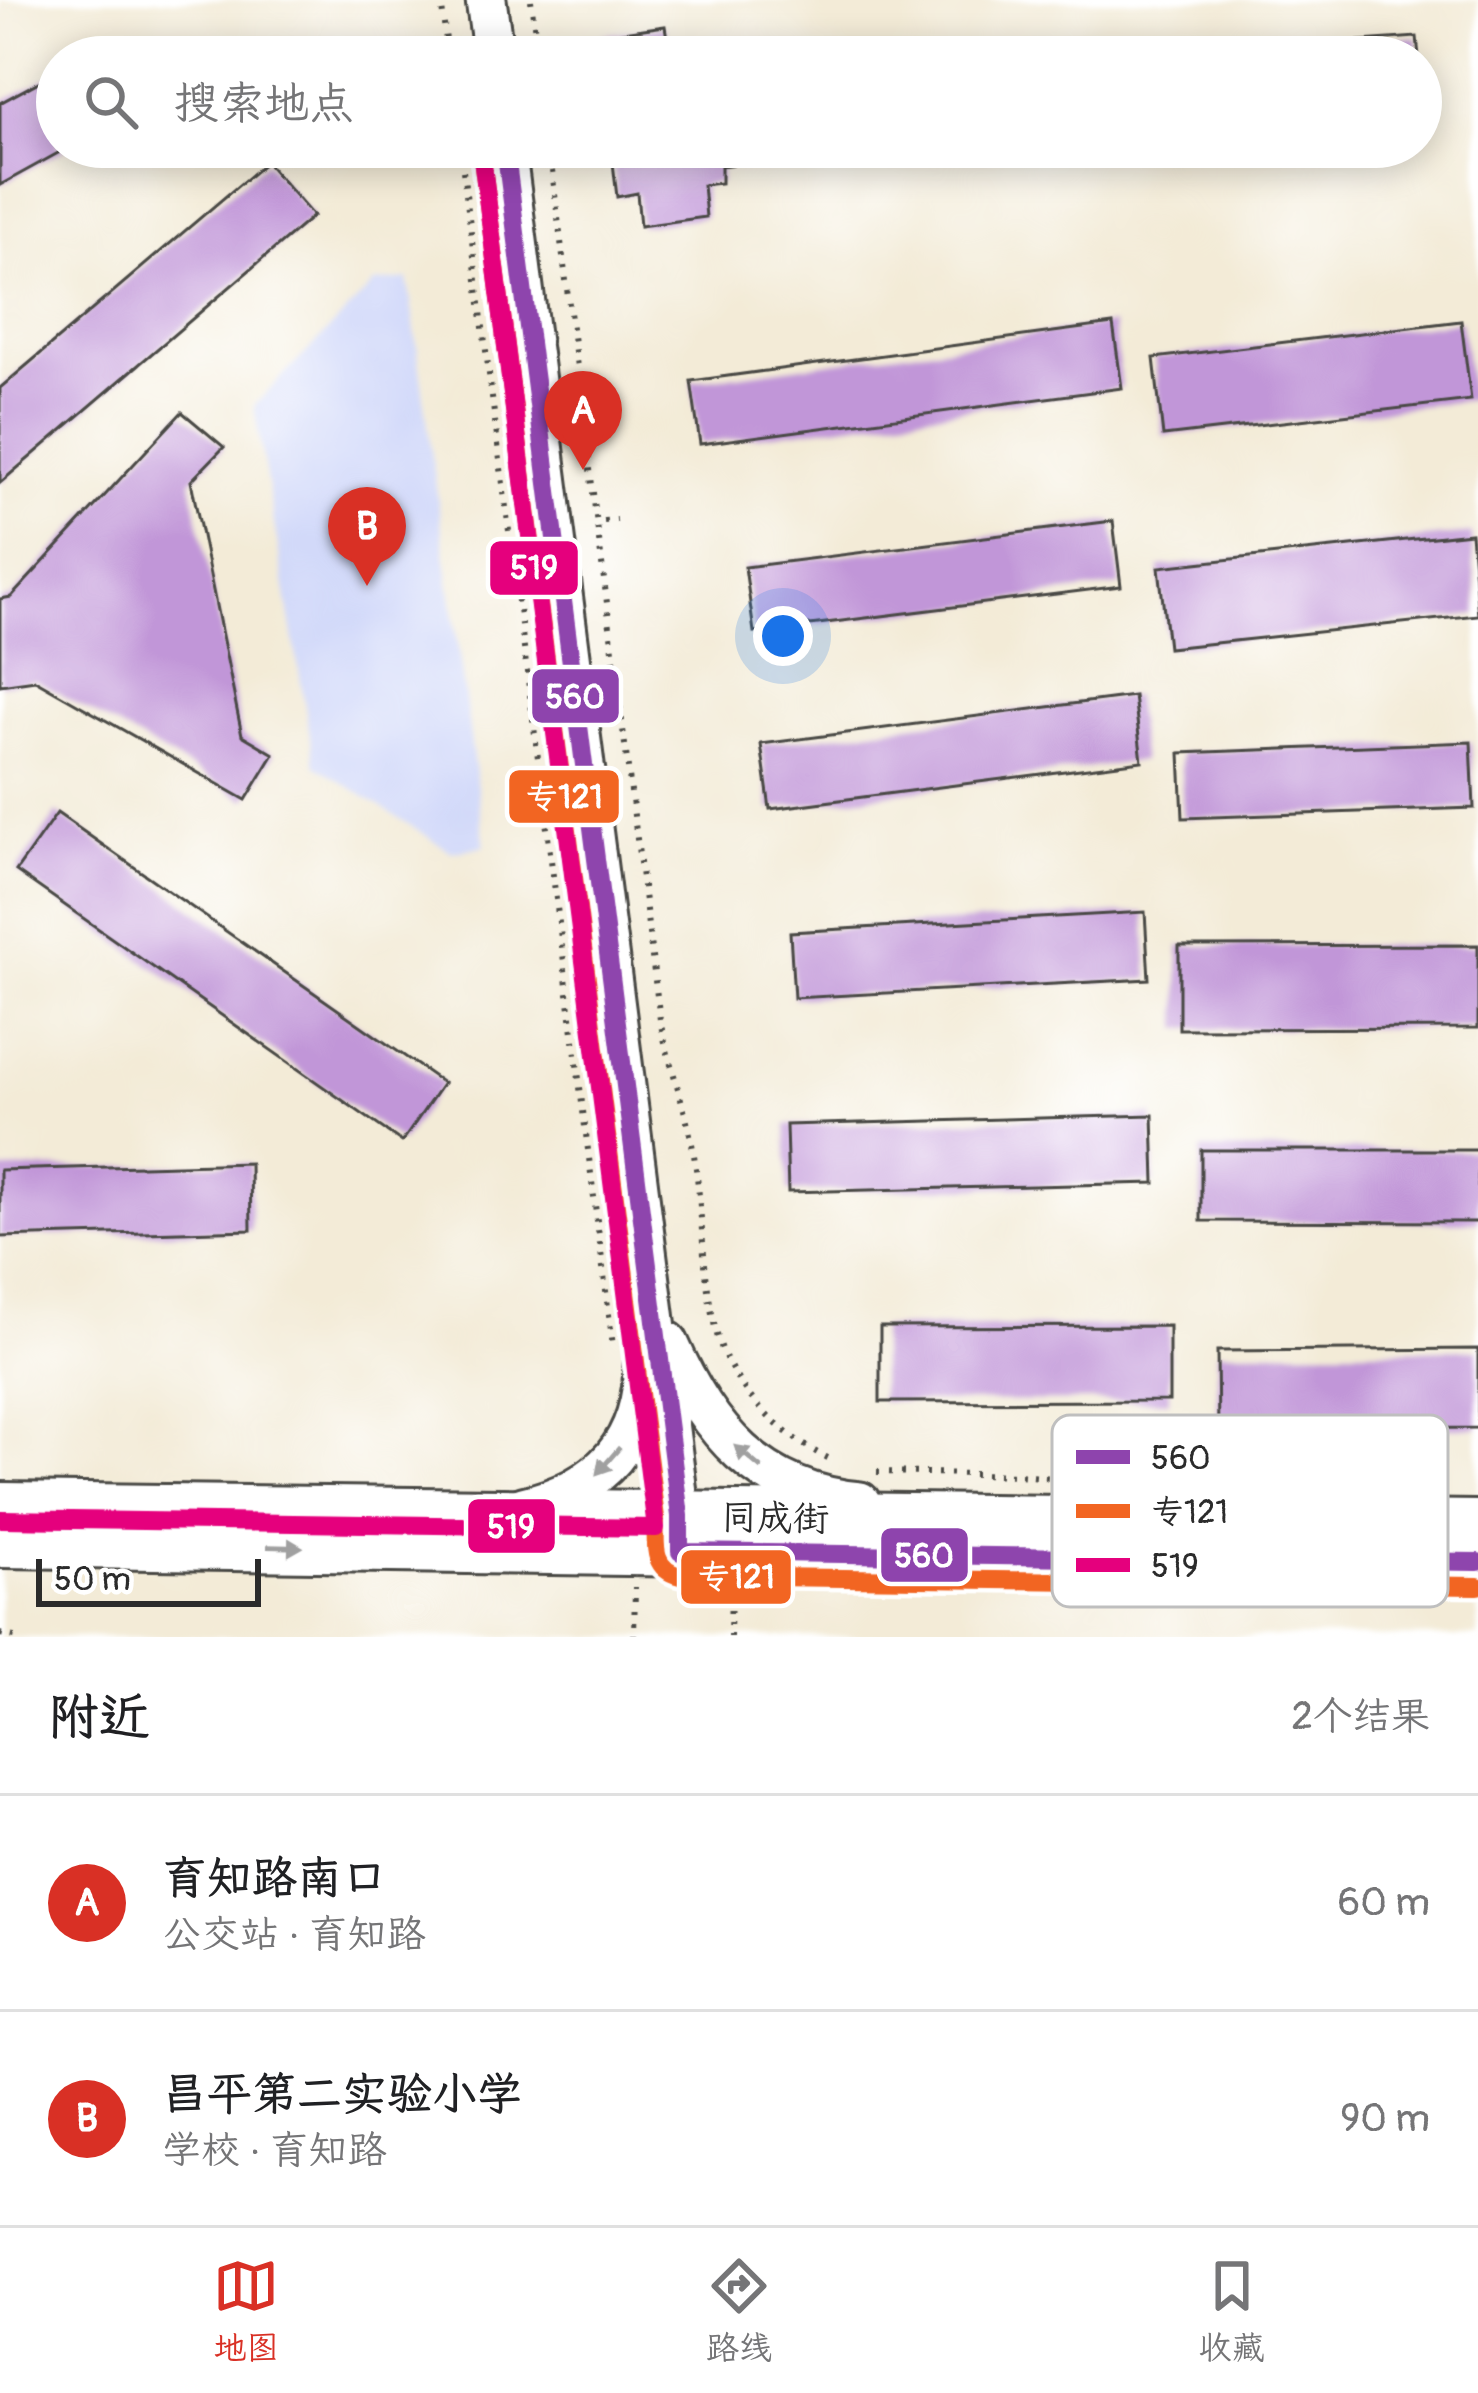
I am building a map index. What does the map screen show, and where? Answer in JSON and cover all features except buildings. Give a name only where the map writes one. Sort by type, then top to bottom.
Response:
[{"type":"main road","name":"同成街","points":[[0,1507],[449,1513],[680,1534],[1052,1547]]},
{"type":"main road","name":"同成街","points":[[0,1543],[1052,1524]]},
{"type":"main road","name":"同成街","points":[[1448,1525],[1478,1525]]},
{"type":"main road","name":"同成街","points":[[1448,1561],[1478,1562]]},
{"type":"street","points":[[486,0],[491,36]]},
{"type":"street","points":[[508,168],[680,1534]]},
{"type":"street","points":[[449,1513],[507,1510],[571,1492],[606,1466],[637,1417],[644,1356],[625,1192],[622,1061]]},
{"type":"street","points":[[647,1259],[659,1318],[699,1400],[733,1445],[783,1483],[840,1500],[1014,1503],[1052,1508]]},
{"type":"path","points":[[441,0],[445,36]]},
{"type":"path","points":[[531,0],[535,36]]},
{"type":"path","points":[[463,168],[613,1356]]},
{"type":"path","points":[[553,168],[660,1020],[694,1153],[715,1328],[733,1370],[767,1415],[795,1440],[839,1464]]},
{"type":"path","points":[[582,415],[603,412]]},
{"type":"path","points":[[604,521],[616,520]]},
{"type":"path","points":[[871,1472],[1052,1478]]},
{"type":"path","points":[[634,1585],[634,1637]]},
{"type":"path","points":[[730,1637],[731,1586]]},
{"type":"path","points":[[0,1634],[15,1637]]},
{"type":"shaded area","points":[[408,279],[485,846],[452,852],[315,765],[254,406],[375,283]]},
{"type":"transit line","name":"专121","points":[[483,168],[659,1561],[680,1576],[1052,1581]]},
{"type":"transit line","name":"519","points":[[0,1519],[656,1528],[483,168]]},
{"type":"transit line","name":"560","points":[[508,168],[680,1516],[680,1552],[1052,1557]]},
{"type":"transit line","name":"560","points":[[1448,1562],[1478,1562]]},
{"type":"transit line","name":"专121","points":[[1448,1586],[1478,1586]]},
{"type":"place","name":"育知路南口","points":[[583,470]]},
{"type":"place","name":"昌平第二实验小学","points":[[367,586]]}]
